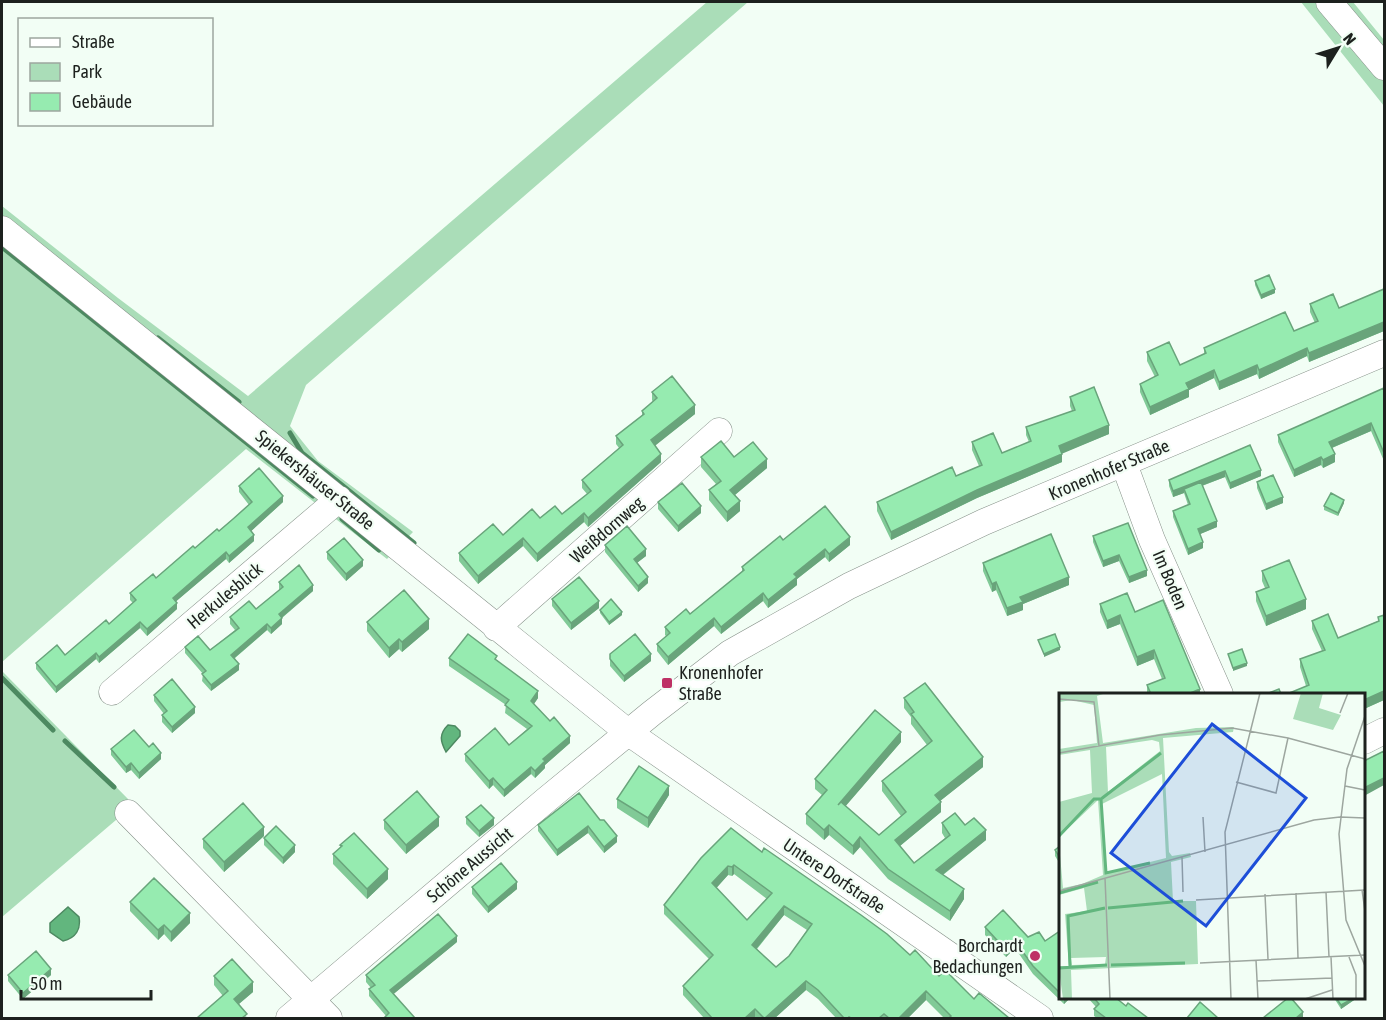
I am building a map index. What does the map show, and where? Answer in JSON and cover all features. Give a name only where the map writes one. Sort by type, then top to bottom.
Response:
[{"type":"street","points":[[1329,2],[1384,67]]},
{"type":"street","name":"Spiekershäuser Straße","points":[[2,229],[628,733]]},
{"type":"street","name":"Kronenhofer Straße","points":[[628,733],[730,652],[849,586],[984,522],[1384,353]]},
{"type":"street","name":"Weißdornweg","points":[[496,628],[719,431]]},
{"type":"street","name":"Im Boden","points":[[1124,464],[1152,540],[1220,693]]},
{"type":"street","name":"Herkulesblick","points":[[112,692],[339,499]]},
{"type":"street","points":[[1365,740],[1384,731]]},
{"type":"street","name":"Schöne Aussicht","points":[[289,1018],[628,733]]},
{"type":"street","name":"Untere Dorfstraße","points":[[628,733],[1040,1018]]},
{"type":"street","points":[[128,813],[329,1018]]},
{"type":"green space","points":[[707,2],[748,2],[306,385],[290,426],[318,461],[413,532],[387,559],[246,449],[2,662],[2,206],[118,298],[248,396]]},
{"type":"green space","points":[[1301,2],[1353,2],[1384,40],[1384,106]]},
{"type":"green space","points":[[2,671],[128,799],[116,820],[2,917]]},
{"type":"shaded area","points":[[448,725],[455,726],[460,731],[460,736],[446,752],[441,738]]},
{"type":"shaded area","points":[[68,907],[79,917],[79,925],[74,935],[63,941],[50,932],[50,923]]},
{"type":"building","points":[[1269,275],[1275,289],[1261,295],[1255,281]]},
{"type":"building","points":[[1384,289],[1384,322],[1309,353],[1307,348],[1259,370],[1257,365],[1219,382],[1214,370],[1186,383],[1189,389],[1150,407],[1140,384],[1158,375],[1147,352],[1169,342],[1180,365],[1206,353],[1204,348],[1285,312],[1294,331],[1318,321],[1310,304],[1333,294],[1339,308]]},
{"type":"building","points":[[672,376],[695,405],[651,440],[661,454],[588,518],[584,513],[537,554],[523,538],[478,576],[459,553],[493,524],[503,535],[532,509],[540,518],[555,506],[562,514],[591,491],[582,480],[623,445],[616,436],[644,414],[642,411],[657,398],[652,392]]},
{"type":"building","points":[[1094,387],[1109,425],[1059,446],[1062,454],[977,490],[891,532],[877,502],[952,467],[956,476],[982,465],[972,442],[993,433],[1002,453],[1031,441],[1026,427],[1075,410],[1070,397]]},
{"type":"building","points":[[1384,388],[1384,453],[1371,423],[1329,442],[1335,454],[1323,460],[1321,457],[1294,470],[1278,435]]},
{"type":"building","points":[[721,441],[734,457],[753,442],[767,459],[730,490],[740,501],[727,512],[709,490],[721,481],[701,457]]},
{"type":"building","points":[[1250,445],[1261,470],[1230,483],[1225,471],[1173,491],[1169,480]]},
{"type":"building","points":[[259,468],[283,496],[248,527],[254,535],[229,556],[226,552],[173,598],[177,603],[147,629],[140,622],[99,657],[96,653],[56,687],[36,663],[57,645],[65,655],[106,620],[109,624],[136,600],[130,593],[153,574],[156,578],[193,546],[195,548],[233,519],[252,502],[239,486]]},
{"type":"building","points":[[1273,475],[1283,497],[1266,504],[1257,482]]},
{"type":"building","points":[[1201,482],[1217,521],[1198,529],[1203,542],[1188,549],[1173,511],[1190,504],[1184,489]]},
{"type":"building","points":[[682,483],[701,506],[678,526],[658,502]]},
{"type":"building","points":[[1331,493],[1344,500],[1338,513],[1324,506]]},
{"type":"building","points":[[825,506],[850,537],[829,554],[825,549],[794,574],[797,577],[768,600],[763,593],[721,627],[714,618],[668,657],[657,644],[670,633],[665,627],[686,609],[690,614],[744,570],[742,567],[780,536],[783,540]]},
{"type":"building","points":[[1128,523],[1147,570],[1129,577],[1119,555],[1103,561],[1093,536]]},
{"type":"building","points":[[627,526],[646,549],[634,559],[648,577],[638,586],[605,545]]},
{"type":"building","points":[[1051,534],[1069,577],[1020,597],[1023,602],[1007,608],[996,582],[992,584],[983,563]]},
{"type":"building","points":[[344,538],[363,560],[346,574],[327,552]]},
{"type":"building","points":[[1289,560],[1306,599],[1266,616],[1256,592],[1269,587],[1262,571]]},
{"type":"building","points":[[299,565],[313,585],[279,614],[282,618],[271,628],[267,624],[231,655],[239,664],[211,685],[202,674],[206,671],[185,647],[198,636],[210,650],[239,628],[230,617],[249,601],[256,609],[283,587],[279,582]]},
{"type":"building","points":[[579,577],[599,601],[571,623],[552,599]]},
{"type":"building","points":[[404,590],[429,619],[402,642],[399,639],[389,648],[367,622]]},
{"type":"building","points":[[1127,593],[1135,612],[1163,600],[1200,689],[1190,693],[1151,693],[1147,685],[1165,678],[1154,650],[1137,657],[1120,615],[1107,621],[1100,604]]},
{"type":"building","points":[[611,599],[622,612],[609,622],[600,610]]},
{"type":"building","points":[[1328,614],[1338,638],[1379,621],[1378,617],[1384,615],[1384,691],[1365,700],[1365,693],[1289,693],[1309,685],[1300,659],[1325,650],[1312,621]]},
{"type":"building","points":[[468,634],[497,656],[495,659],[538,691],[531,701],[550,721],[554,717],[570,736],[543,759],[545,761],[535,771],[531,767],[504,790],[493,778],[489,781],[465,754],[495,728],[509,745],[532,726],[505,705],[509,700],[449,658]]},
{"type":"building","points":[[635,634],[651,654],[624,676],[610,659],[610,654]]},
{"type":"building","points":[[1055,634],[1060,647],[1044,654],[1038,640]]},
{"type":"building","points":[[1242,649],[1247,663],[1233,668],[1228,654]]},
{"type":"building","points":[[172,679],[195,707],[172,727],[162,715],[167,711],[154,695]]},
{"type":"building","points":[[925,683],[983,757],[935,795],[941,802],[895,840],[914,863],[950,835],[942,823],[955,813],[965,825],[974,818],[986,830],[936,870],[964,889],[950,911],[888,869],[860,837],[853,846],[829,825],[824,830],[806,814],[827,790],[815,779],[875,710],[901,732],[838,805],[841,802],[879,835],[906,812],[882,781],[932,741],[911,714],[914,712],[904,698]]},
{"type":"building","points":[[1279,689],[1281,693],[1269,693]]},
{"type":"building","points":[[134,730],[149,747],[153,743],[161,753],[139,773],[131,763],[126,767],[111,749]]},
{"type":"building","points":[[1384,751],[1384,778],[1365,788],[1365,758],[1366,760]]},
{"type":"building","points":[[639,766],[669,786],[648,818],[617,799]]},
{"type":"building","points":[[417,791],[439,817],[406,845],[384,820]]},
{"type":"building","points":[[579,793],[600,820],[604,820],[617,836],[604,847],[588,826],[557,850],[538,825]]},
{"type":"building","points":[[243,803],[264,827],[224,862],[203,839]]},
{"type":"building","points":[[481,805],[494,818],[479,831],[466,817]]},
{"type":"building","points":[[276,826],[295,845],[283,858],[264,838]]},
{"type":"building","points":[[731,828],[762,852],[764,848],[861,915],[910,955],[915,950],[939,976],[945,970],[974,999],[979,993],[1009,1018],[949,1018],[951,1016],[926,991],[899,1018],[889,1018],[884,1014],[879,1018],[844,1018],[818,990],[806,981],[765,1018],[755,1009],[745,1018],[712,1018],[683,986],[713,955],[664,905],[701,858]],"holes":[[[734,865],[772,893],[747,920],[712,883],[728,866]],[[784,906],[812,924],[789,956],[776,967],[752,945]]]},
{"type":"building","points":[[354,833],[388,869],[367,889],[333,854]]},
{"type":"building","points":[[501,863],[517,882],[488,907],[472,887]]},
{"type":"building","points":[[154,878],[190,913],[171,932],[164,925],[158,930],[130,902]]},
{"type":"building","points":[[1003,910],[1028,937],[1039,932],[1045,941],[1059,932],[1059,992],[1033,966],[1015,941],[1006,950],[985,927]]},
{"type":"building","points":[[438,914],[457,936],[390,990],[415,1018],[384,1018],[389,1013],[369,989],[375,985],[366,975]]},
{"type":"building","points":[[36,951],[51,969],[23,993],[8,975]]},
{"type":"building","points":[[232,959],[253,982],[234,999],[247,1014],[242,1018],[197,1018],[228,991],[214,976]]},
{"type":"building","points":[[1095,999],[1117,999],[1126,1006],[1128,1003],[1148,1018],[1106,1018],[1094,1009],[1099,1004]]},
{"type":"building","points":[[1287,999],[1292,999],[1303,1012],[1296,1018],[1263,1018]]},
{"type":"building","points":[[1337,999],[1352,999],[1341,1005]]},
{"type":"building","points":[[1200,1002],[1218,1018],[1187,1018]]},
{"type":"waterway","points":[[2,247],[313,496]]},
{"type":"waterway","points":[[158,338],[239,402]]},
{"type":"waterway","points":[[290,433],[302,453],[414,543]]},
{"type":"waterway","points":[[342,519],[379,550]]},
{"type":"waterway","points":[[2,678],[53,730]]},
{"type":"waterway","points":[[65,741],[114,787]]},
{"type":"place","name":"Kronenhofer Straße","points":[[667,683]]},
{"type":"place","name":"Borchardt Bedachungen","points":[[1035,956]]}]
